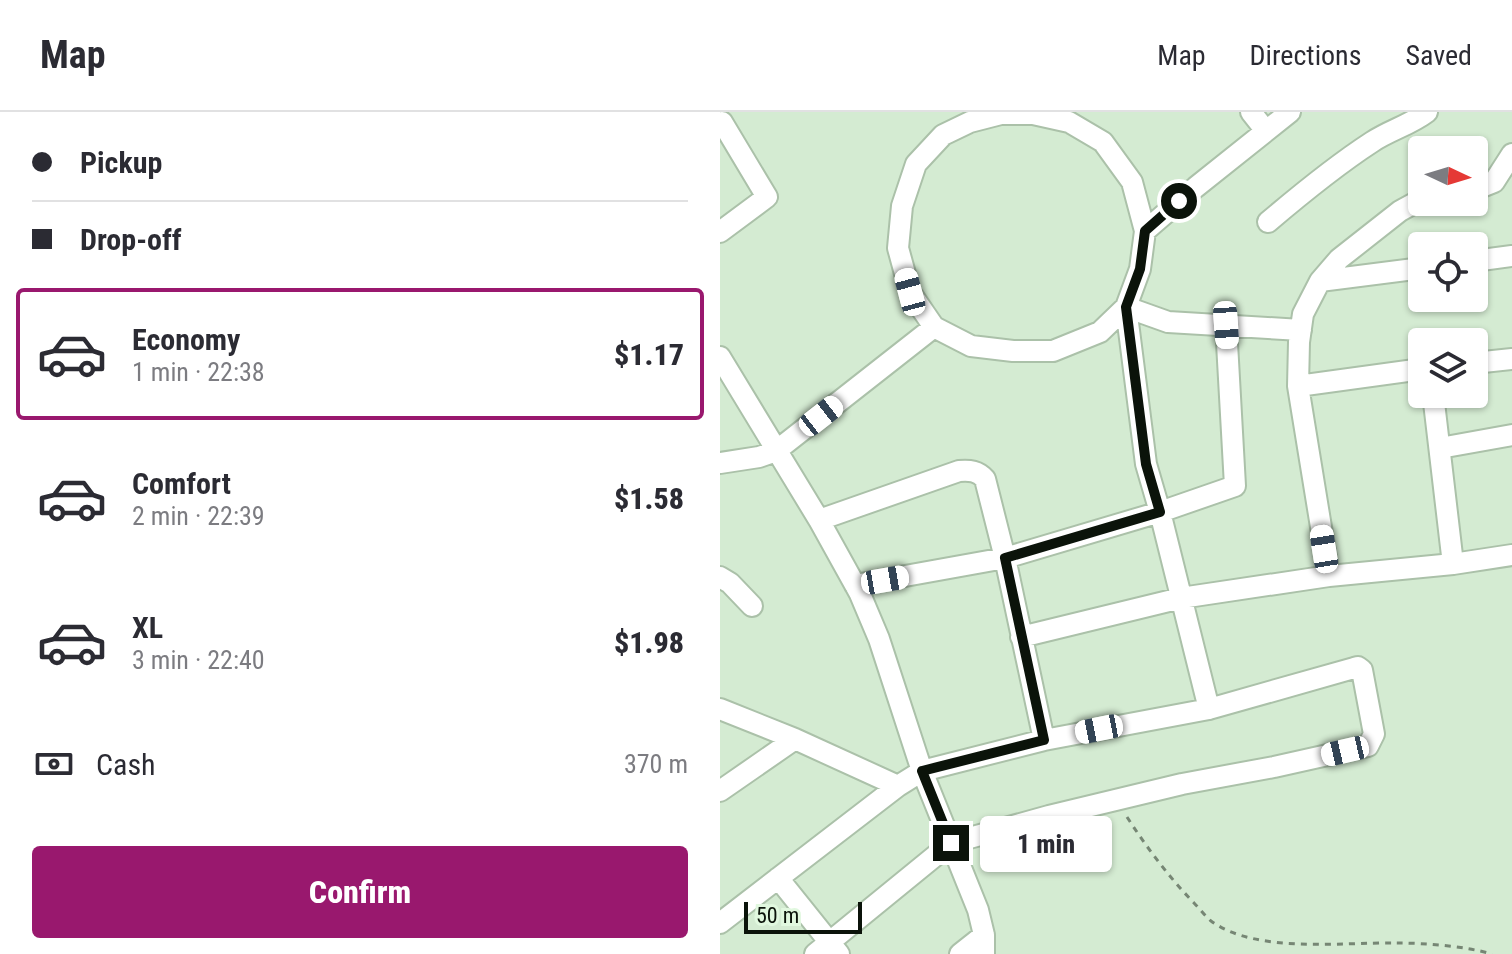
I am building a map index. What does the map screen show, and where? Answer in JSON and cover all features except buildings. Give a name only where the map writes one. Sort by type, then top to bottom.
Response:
[{"type":"street","points":[[1251,112],[1266,131]]},
{"type":"street","points":[[1145,231],[1290,112]]},
{"type":"street","points":[[1268,222],[1313,184],[1375,140],[1427,112]]},
{"type":"street","points":[[1001,114],[1033,114],[1069,122],[1103,142],[1132,182],[1145,231],[1140,269],[1126,307],[1100,332],[1053,351],[1013,351],[971,346],[934,327],[910,292],[898,248],[902,206],[916,164],[943,135],[966,117],[1001,114]]},
{"type":"street","points":[[720,124],[722,122],[767,197],[720,232]]},
{"type":"street","points":[[1488,184],[1494,182],[1512,154]]},
{"type":"street","points":[[1329,576],[1298,386],[1303,314],[1320,281],[1339,259],[1408,207]]},
{"type":"street","points":[[1488,259],[1512,256]]},
{"type":"street","points":[[1320,281],[1408,270]]},
{"type":"street","points":[[1126,307],[1168,322],[1301,330]]},
{"type":"street","points":[[1126,307],[1146,464],[1209,709]]},
{"type":"street","points":[[855,585],[1005,558],[1160,512],[1235,486],[1226,325]]},
{"type":"street","points":[[720,463],[776,451],[934,327]]},
{"type":"street","points":[[720,357],[819,520],[855,585],[879,639],[922,771],[978,910],[984,944],[960,954]]},
{"type":"street","points":[[1488,362],[1512,359]]},
{"type":"street","points":[[1298,386],[1408,371]]},
{"type":"street","points":[[1435,408],[1453,564]]},
{"type":"street","points":[[1440,448],[1512,435]]},
{"type":"street","points":[[819,520],[959,471],[971,470],[981,474],[985,479],[1005,558],[1044,740]]},
{"type":"street","points":[[1021,637],[1181,598],[1329,576],[1512,555]]},
{"type":"street","points":[[720,577],[752,606]]},
{"type":"street","points":[[720,923],[778,878],[898,786],[922,771],[1044,740],[1209,709],[1358,667],[1362,670],[1374,734],[1368,746],[1117,800],[951,843],[828,950],[778,878]]},
{"type":"street","points":[[720,709],[898,786]]},
{"type":"street","points":[[720,791],[795,739]]},
{"type":"path","points":[[1117,800],[1174,882],[1211,920],[1235,934],[1261,941],[1398,943],[1477,949],[1492,954]]},
{"type":"route","points":[[951,843],[922,771],[1044,740],[1005,558],[1160,512],[1146,464],[1126,307],[1140,269],[1145,231],[1179,201]]}]
